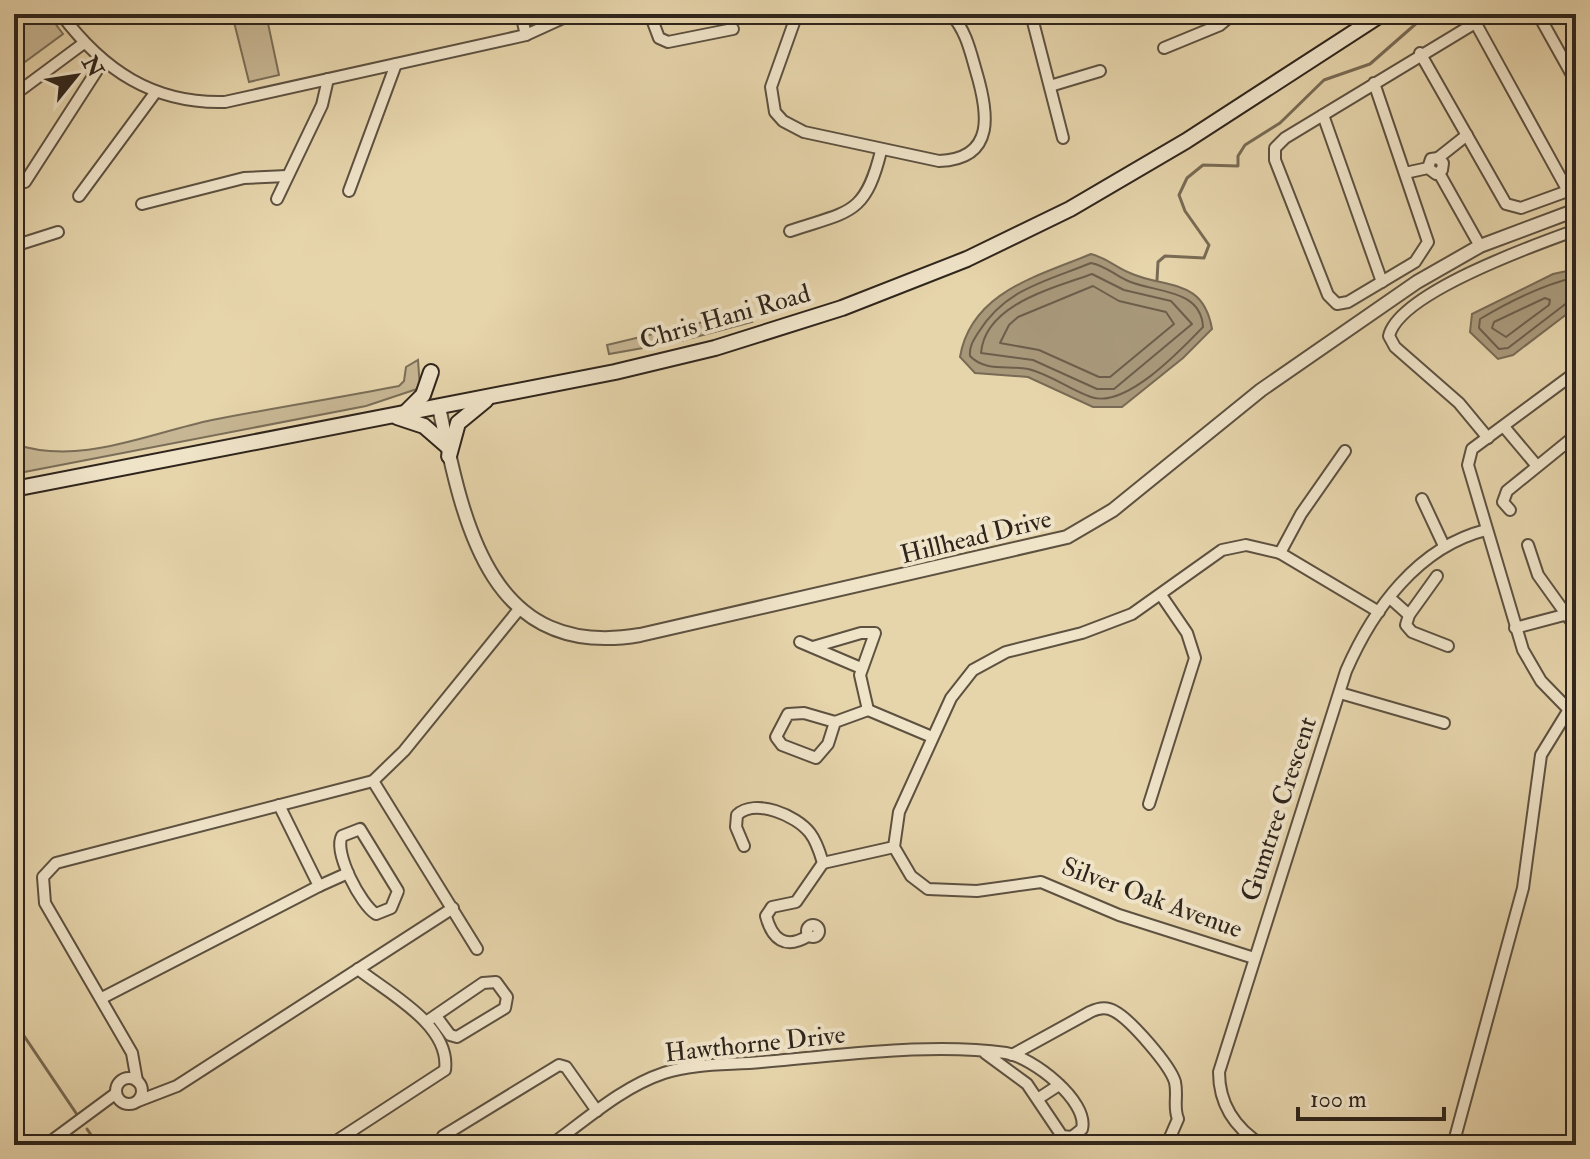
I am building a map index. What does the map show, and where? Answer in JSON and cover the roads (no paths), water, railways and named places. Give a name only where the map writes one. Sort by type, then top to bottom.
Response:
[{"type":"main road","name":"Chris Hani Road","points":[[14,489],[615,372],[715,348],[842,308],[943,269],[1070,209],[1146,165],[1382,14]]},
{"type":"main road","points":[[396,415],[421,399],[431,372]]},
{"type":"main road","points":[[396,415],[424,426],[448,451],[461,419],[494,395]]},
{"type":"street","points":[[61,14],[103,61],[155,93],[201,103],[225,102],[526,35],[572,14]]},
{"type":"street","points":[[521,14],[526,35]]},
{"type":"street","points":[[650,14],[659,38],[668,42],[733,29]]},
{"type":"street","points":[[797,14],[771,87],[775,112],[804,132],[881,151],[948,161],[962,157],[979,144],[987,119],[965,33],[951,14]]},
{"type":"street","points":[[1031,14],[1063,138]]},
{"type":"street","points":[[1164,48],[1220,25],[1233,14]]},
{"type":"street","points":[[1374,83],[1426,232],[1426,248],[1415,262],[1348,302],[1337,304],[1332,300],[1275,160],[1275,148],[1280,142],[1420,53],[1490,14]]},
{"type":"street","points":[[1538,14],[1576,82]]},
{"type":"street","points":[[1420,53],[1511,208],[1521,208],[1572,189],[1475,22]]},
{"type":"street","points":[[14,95],[84,43]]},
{"type":"street","points":[[25,182],[103,61]]},
{"type":"street","points":[[349,191],[396,64]]},
{"type":"street","points":[[1050,86],[1100,71]]},
{"type":"street","points":[[277,199],[322,105],[328,79]]},
{"type":"street","points":[[79,196],[155,93]]},
{"type":"street","points":[[1323,115],[1382,282]]},
{"type":"street","points":[[1428,168],[1431,159],[1438,158],[1467,135]]},
{"type":"street","points":[[790,231],[862,203],[874,179],[881,151]]},
{"type":"street","points":[[1438,158],[1443,167],[1439,173]]},
{"type":"street","points":[[1405,173],[1428,168]]},
{"type":"street","points":[[1428,168],[1432,173],[1439,173]]},
{"type":"street","points":[[1439,173],[1480,246]]},
{"type":"street","points":[[142,204],[234,180],[287,176]]},
{"type":"street","name":"Hillhead Drive","points":[[439,407],[448,451],[477,551],[498,586],[520,608],[557,629],[581,636],[629,637],[1055,542],[1113,510],[1261,390],[1417,282],[1480,246],[1576,210]]},
{"type":"street","points":[[1488,438],[1459,403],[1395,347],[1389,336],[1391,329],[1420,304],[1468,274],[1576,230]]},
{"type":"street","points":[[14,246],[58,232]]},
{"type":"street","points":[[1453,1145],[1523,888],[1541,755],[1572,714],[1541,681],[1515,628],[1469,472],[1472,449],[1505,428],[1576,372]]},
{"type":"street","points":[[1505,428],[1537,466]]},
{"type":"street","points":[[1510,510],[1503,502],[1504,494],[1576,435]]},
{"type":"street","points":[[1280,553],[1301,514],[1345,451]]},
{"type":"street","points":[[1422,499],[1444,546]]},
{"type":"street","name":"Gumtree Crescent","points":[[1262,1145],[1236,1124],[1219,1084],[1220,1063],[1355,651],[1379,612],[1418,565],[1444,546],[1486,530]]},
{"type":"street","points":[[808,936],[794,942],[780,941],[774,937],[766,916],[772,907],[796,902],[823,863],[894,847],[899,812],[932,737],[960,685],[989,660],[1024,646],[1108,625],[1161,595],[1222,550],[1246,545],[1280,553],[1379,612]]},
{"type":"street","points":[[1528,545],[1538,575],[1576,628]]},
{"type":"street","points":[[1437,576],[1409,615],[1406,625],[1412,632],[1448,646]]},
{"type":"street","points":[[1149,804],[1195,658],[1187,633],[1161,595]]},
{"type":"street","points":[[1390,598],[1409,615]]},
{"type":"street","points":[[118,1098],[130,1105],[136,1088],[136,1064],[102,998],[45,903],[41,885],[48,869],[66,859],[373,781],[404,751],[520,608]]},
{"type":"street","points":[[1515,628],[1564,615]]},
{"type":"street","points":[[813,647],[872,632],[875,640],[861,668],[868,710]]},
{"type":"street","points":[[800,642],[861,668]]},
{"type":"street","points":[[1340,693],[1444,723]]},
{"type":"street","points":[[835,722],[828,744],[816,758],[782,745],[776,737],[783,718],[794,712],[835,722],[868,710],[932,737]]},
{"type":"street","points":[[373,781],[477,949]]},
{"type":"street","points":[[279,805],[319,886]]},
{"type":"street","points":[[744,846],[736,827],[737,815],[746,808],[759,806],[807,830],[823,863]]},
{"type":"street","points":[[360,829],[395,885],[396,902],[381,913],[372,913],[348,873],[339,852],[339,841],[348,832],[360,829]]},
{"type":"street","name":"Silver Oak Avenue","points":[[894,847],[911,876],[928,889],[965,892],[1041,882],[1119,915],[1254,958]]},
{"type":"street","points":[[102,998],[348,873]]},
{"type":"street","points":[[118,1098],[117,1085],[136,1088],[152,1097],[177,1086],[453,908]]},
{"type":"street","points":[[358,969],[457,1037],[505,1008],[507,997],[496,982],[488,981],[431,1019]]},
{"type":"street","points":[[1012,1055],[1100,1007],[1113,1010],[1166,1064],[1174,1079],[1177,1096],[1174,1111],[1178,1119],[1168,1142]]},
{"type":"street","points":[[330,1145],[441,1076],[446,1062],[431,1019]]},
{"type":"street","name":"Hawthorne Drive","points":[[551,1145],[647,1079],[688,1068],[947,1050],[1012,1055],[1027,1060],[1059,1085],[1076,1105],[1084,1123],[1078,1134],[1064,1141],[1039,1098],[1017,1076],[985,1053]]},
{"type":"street","points":[[443,1145],[443,1136],[559,1065],[566,1067],[597,1111]]},
{"type":"street","points":[[1039,1098],[1059,1085]]},
{"type":"street","points":[[48,1145],[118,1098]]},
{"type":"street","points":[[1571,1145],[1576,1131]]},
{"type":"street","points":[[14,1140],[25,1145]]},
{"type":"water","points":[[1091,254],[1130,273],[1191,293],[1207,312],[1212,329],[1183,358],[1122,407],[1093,407],[1028,377],[975,373],[960,357],[967,335],[992,302],[1029,279]]},
{"type":"water","points":[[1576,269],[1576,307],[1513,355],[1498,359],[1470,332],[1472,314],[1553,274]]},
{"type":"waterway","points":[[1157,280],[1158,262],[1165,256],[1204,258],[1209,245],[1185,211],[1179,195],[1187,178],[1203,165],[1238,166],[1238,156],[1245,145],[1280,123],[1324,80],[1370,64],[1427,14]]},
{"type":"waterway","points":[[14,1021],[78,1116]]},
{"type":"waterway","points":[[87,1129],[98,1145]]}]
